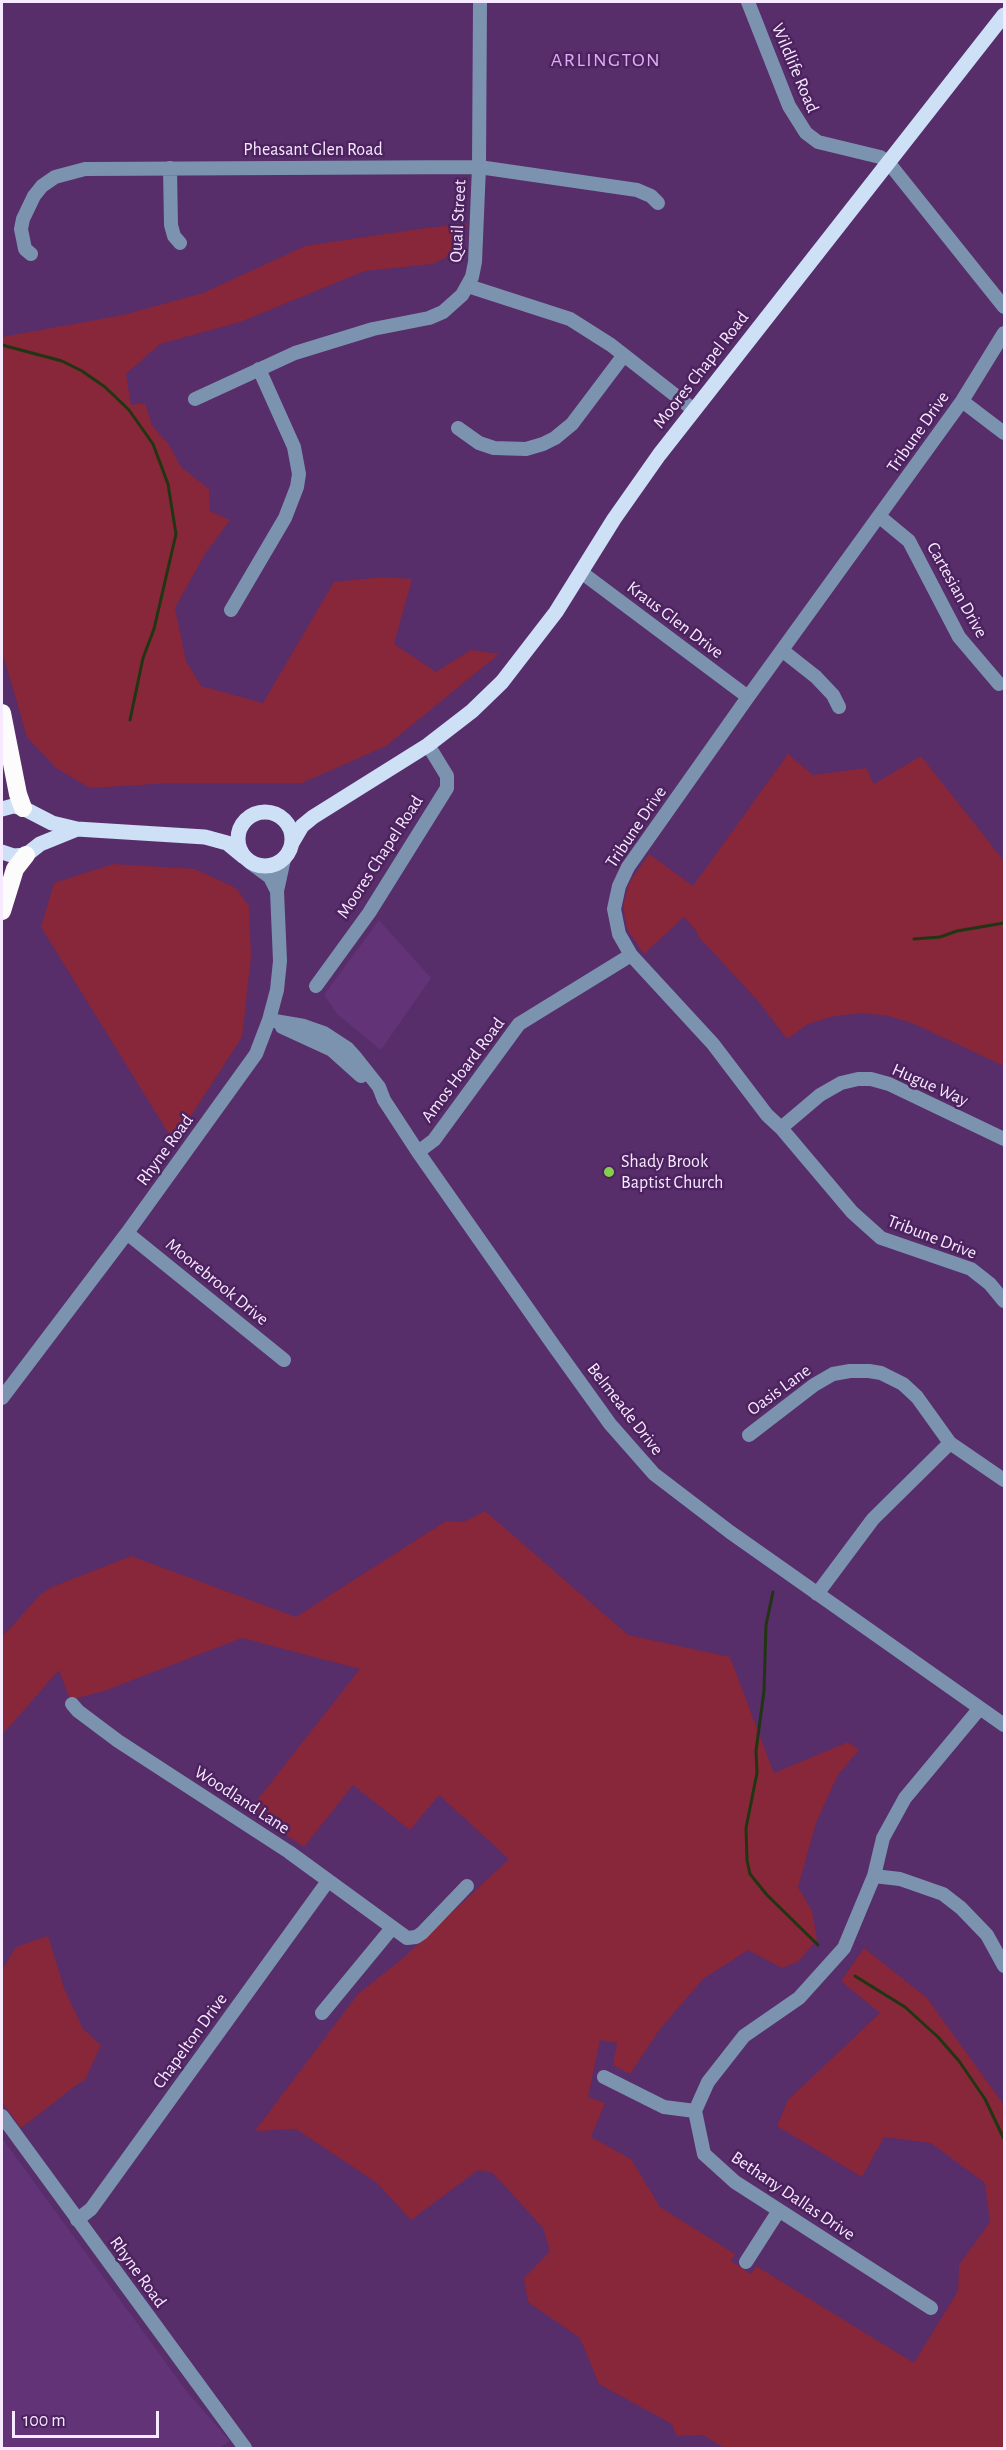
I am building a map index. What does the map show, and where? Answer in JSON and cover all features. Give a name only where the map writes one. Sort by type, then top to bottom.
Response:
[{"type":"highway","points":[[2,713],[18,794],[30,812]]},
{"type":"highway","points":[[2,911],[15,869],[33,849]]},
{"type":"main road","name":"Moores Chapel Road","points":[[292,843],[302,826],[313,817],[428,745],[472,711],[502,682],[556,612],[634,490],[694,410],[1005,15]]},
{"type":"main road","points":[[2,809],[13,806],[52,824],[77,829],[205,837],[227,843],[248,860],[268,866],[284,859],[292,843],[289,826],[276,814]]},
{"type":"main road","points":[[30,812],[42,830],[33,849]]},
{"type":"main road","points":[[205,837],[243,823],[258,813],[295,818],[313,817]]},
{"type":"main road","points":[[243,823],[238,840],[248,860]]},
{"type":"main road","points":[[2,852],[14,856],[77,829]]},
{"type":"street","name":"Quail Street","points":[[195,399],[295,353],[356,334],[429,318],[453,304],[468,286],[475,262],[479,167],[480,2]]},
{"type":"street","name":"Wildlife Road","points":[[748,2],[789,106],[806,133],[818,142],[880,157],[888,162]]},
{"type":"street","points":[[888,162],[1005,307]]},
{"type":"street","name":"Pheasant Glen Road","points":[[31,254],[25,249],[22,239],[23,219],[34,196],[55,177],[85,169],[479,167],[637,190],[651,196],[658,203]]},
{"type":"street","points":[[170,168],[171,225],[174,236],[180,243]]},
{"type":"street","points":[[468,286],[563,316],[595,333],[694,410]]},
{"type":"street","name":"Tribune Drive","points":[[1005,333],[962,401],[748,697],[622,878],[615,898],[615,922],[631,955],[713,1044],[767,1114],[873,1233],[892,1243],[971,1269],[990,1284],[1005,1301]]},
{"type":"street","points":[[458,428],[479,443],[494,448],[519,450],[543,444],[555,438],[572,424],[624,355]]},
{"type":"street","points":[[231,610],[285,518],[297,487],[299,474],[294,447],[259,369]]},
{"type":"street","points":[[962,401],[1005,433]]},
{"type":"street","name":"Cartesian Drive","points":[[880,517],[909,541],[959,637],[999,684]]},
{"type":"street","name":"Kraus Glen Drive","points":[[581,572],[748,697]]},
{"type":"street","points":[[783,651],[822,682],[839,707]]},
{"type":"street","name":"Moores Chapel Road","points":[[315,986],[369,913],[447,788],[447,776],[428,745]]},
{"type":"street","name":"Rhyne Road","points":[[2,1398],[127,1233],[250,1063],[269,1020],[277,990],[280,961],[277,891],[284,859]]},
{"type":"street","points":[[248,860],[270,877],[277,891]]},
{"type":"street","name":"Amos Hoard Road","points":[[418,1152],[434,1140],[519,1024],[631,955]]},
{"type":"street","name":"Belmeade Drive","points":[[269,1020],[304,1026],[324,1033],[340,1043],[356,1058],[373,1080],[418,1152],[554,1346],[632,1451],[666,1485],[1005,1725]]},
{"type":"street","name":"Hugue Way","points":[[781,1128],[820,1095],[841,1083],[858,1079],[889,1084],[1005,1139]]},
{"type":"street","name":"Moorebrook Drive","points":[[127,1233],[284,1360]]},
{"type":"street","name":"Oasis Lane","points":[[749,1435],[814,1385],[833,1374],[850,1371],[880,1373],[903,1384],[917,1397],[950,1443],[1005,1480]]},
{"type":"street","points":[[818,1594],[873,1519],[950,1443]]},
{"type":"street","name":"Woodland Lane","points":[[72,1704],[118,1741],[328,1881],[407,1938],[416,1937],[467,1886]]},
{"type":"street","points":[[604,2077],[664,2107],[695,2111],[708,2082],[744,2036],[800,1998],[844,1948],[874,1876],[883,1838],[905,1798],[980,1708]]},
{"type":"street","points":[[874,1876],[900,1879],[943,1894],[961,1908],[987,1935],[1005,1966]]},
{"type":"street","name":"Chapelton Drive","points":[[78,2220],[91,2208],[300,1923],[328,1881]]},
{"type":"street","points":[[322,2013],[392,1928]]},
{"type":"street","name":"Bethany Dallas Drive","points":[[695,2111],[704,2154],[735,2182],[778,2212],[932,2308]]},
{"type":"street","name":"Rhyne Road","points":[[2,2116],[245,2448]]},
{"type":"street","points":[[746,2262],[778,2212]]},
{"type":"shaded area","points":[[467,224],[463,248],[433,264],[365,271],[240,322],[160,344],[126,374],[131,405],[145,403],[152,425],[169,445],[181,467],[209,489],[210,511],[230,520],[205,554],[175,608],[186,661],[201,686],[263,703],[334,582],[383,577],[412,579],[394,644],[436,672],[471,650],[499,654],[386,746],[302,783],[170,783],[90,788],[56,768],[27,737],[2,651],[2,337],[123,315],[203,293],[305,246]]},
{"type":"shaded area","points":[[788,754],[813,775],[866,768],[874,784],[921,756],[1004,861],[1004,1066],[912,1023],[888,1016],[863,1013],[835,1016],[808,1024],[787,1039],[759,1002],[697,935],[698,933],[684,917],[644,954],[627,929],[623,906],[629,883],[649,854],[693,886]]},
{"type":"shaded area","points":[[113,864],[195,869],[236,888],[249,906],[251,957],[242,1037],[174,1142],[41,927],[54,883]]},
{"type":"shaded area","points":[[379,920],[431,978],[381,1050],[337,1014],[324,995]]},
{"type":"shaded area","points":[[485,1511],[628,1635],[730,1657],[774,1773],[848,1742],[859,1750],[838,1775],[828,1796],[816,1823],[798,1887],[812,1911],[817,1939],[799,1961],[782,1968],[748,1950],[703,1979],[660,2029],[630,2074],[613,2065],[617,2043],[600,2040],[588,2097],[605,2103],[591,2137],[631,2159],[660,2207],[735,2254],[731,2261],[751,2274],[756,2266],[914,2363],[958,2291],[959,2265],[990,2222],[985,2183],[931,2143],[884,2137],[862,2177],[777,2126],[788,2100],[880,2013],[841,1981],[864,1948],[927,1998],[1004,2105],[1004,2448],[724,2448],[703,2435],[676,2436],[672,2424],[599,2384],[580,2338],[528,2302],[524,2278],[550,2251],[543,2228],[493,2173],[478,2170],[411,2220],[377,2183],[296,2129],[255,2131],[358,1994],[402,1959],[509,1859],[439,1795],[410,1830],[353,1785],[304,1847],[242,1806],[254,1804],[360,1669],[242,1638],[104,1691],[70,1700],[59,1670],[2,1735],[2,1637],[40,1595],[52,1587],[131,1556],[296,1617],[446,1521],[464,1522]]},
{"type":"shaded area","points":[[48,1936],[64,1988],[83,2029],[101,2045],[85,2080],[21,2128],[2,2102],[2,1970],[16,1947]]},
{"type":"shaded area","points":[[2,2138],[188,2393],[230,2441],[219,2448],[2,2448]]},
{"type":"waterway","points":[[2,345],[62,361],[105,387],[129,410],[153,444],[168,484],[176,534],[154,629],[143,658],[130,720]]},
{"type":"waterway","points":[[914,939],[940,937],[957,931],[1004,923]]},
{"type":"waterway","points":[[773,1592],[766,1625],[764,1691],[756,1751],[757,1773],[746,1828],[747,1860],[750,1874],[767,1895],[818,1945]]},
{"type":"waterway","points":[[855,1976],[905,2007],[938,2037],[959,2061],[985,2099],[1004,2139]]},
{"type":"place","name":"Shady Brook Baptist Church","points":[[609,1172]]},
{"type":"district","name":"ARLINGTON","points":[[606,60]]}]
